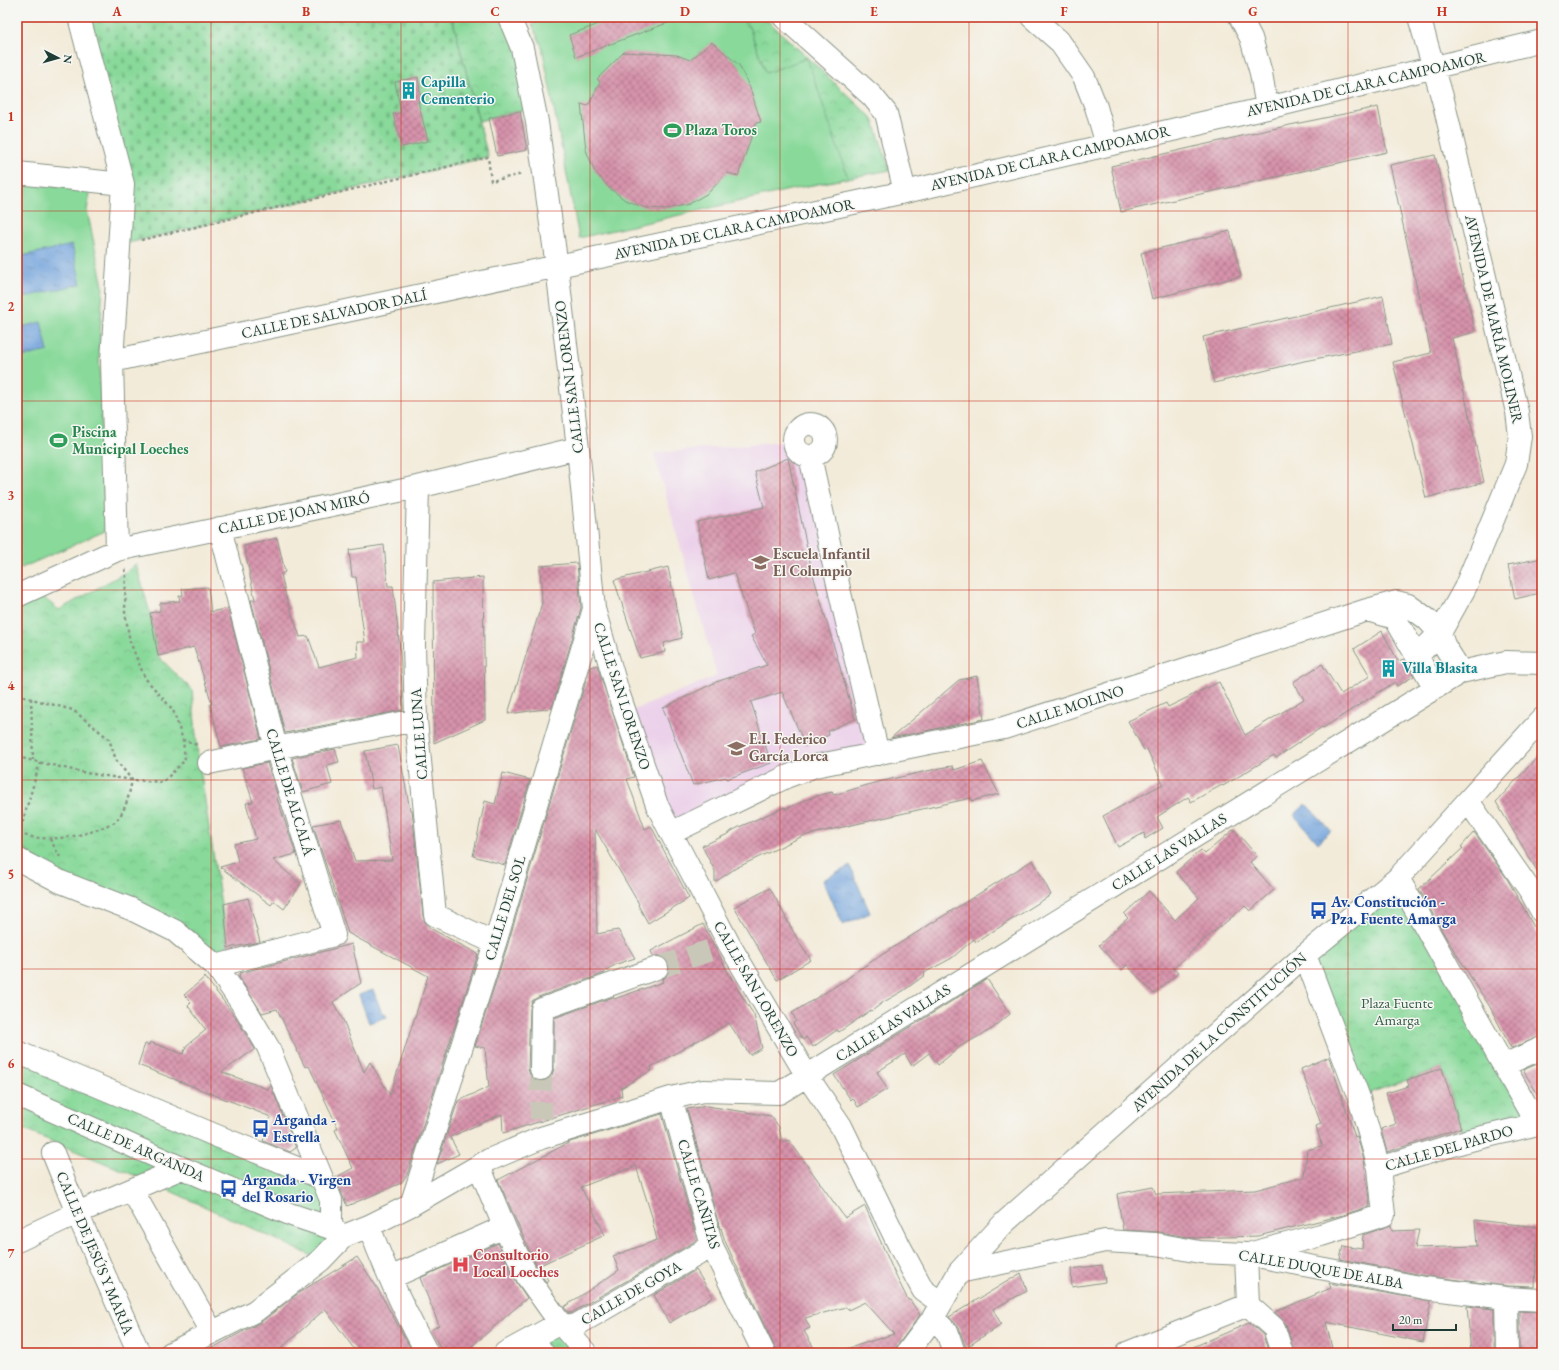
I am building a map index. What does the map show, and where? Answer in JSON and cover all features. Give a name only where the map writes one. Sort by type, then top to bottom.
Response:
[{"type":"street","points":[[79,17],[123,184],[112,360],[117,550]]},
{"type":"street","name":"CALLE SAN LORENZO","points":[[509,17],[522,48],[537,122],[578,448],[594,609],[618,692],[657,805],[670,833],[729,944],[807,1076],[841,1126],[900,1247],[923,1290],[937,1310],[947,1332],[954,1353]]},
{"type":"street","points":[[784,17],[872,96],[886,113],[905,192]]},
{"type":"street","points":[[1032,17],[1059,41],[1084,77],[1096,107],[1107,145]]},
{"type":"street","points":[[1240,17],[1251,38],[1261,73],[1267,108]]},
{"type":"street","name":"AVENIDA DE MARÍA MOLINER","points":[[1417,656],[1440,633],[1465,588],[1516,464],[1520,436],[1517,412],[1450,132],[1434,68],[1419,17]]},
{"type":"street","name":"AVENIDA DE CLARA CAMPOAMOR","points":[[556,267],[905,192],[1267,108],[1542,41]]},
{"type":"street","points":[[17,173],[123,184]]},
{"type":"street","name":"CALLE DE SALVADOR DALÍ","points":[[112,360],[556,267]]},
{"type":"street","name":"CALLE DE JOAN MIRÓ","points":[[17,596],[117,550],[418,486],[578,448]]},
{"type":"street","points":[[810,456],[878,754]]},
{"type":"street","name":"CALLE LUNA","points":[[418,486],[414,645],[416,720],[436,915],[494,943]]},
{"type":"street","name":"CALLE DE ALCALÁ","points":[[216,966],[334,935],[276,748],[220,528]]},
{"type":"street","name":"CALLE MOLINO","points":[[670,833],[786,777],[815,766],[1004,728],[1367,610],[1396,602],[1408,605],[1427,619],[1440,633],[1444,645],[1461,672]]},
{"type":"street","name":"CALLE DEL SOL","points":[[411,1205],[494,943],[594,609]]},
{"type":"street","points":[[1367,610],[1395,618],[1435,688]]},
{"type":"street","name":"CALLE LAS VALLAS","points":[[337,1232],[369,1226],[411,1205],[541,1128],[703,1091],[779,1093],[1461,672],[1506,662],[1542,663]]},
{"type":"street","name":"AVENIDA DE LA CONSTITUCIÓN","points":[[907,1353],[937,1310],[959,1272],[1004,1223],[1305,955],[1398,878],[1542,719]]},
{"type":"street","points":[[209,763],[416,720]]},
{"type":"street","points":[[1468,802],[1531,892],[1542,912]]},
{"type":"street","points":[[17,859],[61,882],[131,909],[175,931],[216,966],[245,1008],[268,1047],[331,1200],[337,1232],[321,1260],[255,1311],[171,1353]]},
{"type":"street","points":[[1398,878],[1539,1123]]},
{"type":"street","points":[[1305,955],[1359,1098],[1379,1168]]},
{"type":"street","points":[[541,1069],[542,1009],[657,968]]},
{"type":"street","points":[[1504,1064],[1542,1048]]},
{"type":"street","points":[[17,1052],[217,1136],[322,1178]]},
{"type":"street","name":"CALLE DE ARGANDA","points":[[17,1095],[182,1168],[292,1215],[337,1232]]},
{"type":"street","name":"CALLE CAÑITAS","points":[[671,1098],[712,1246],[764,1353]]},
{"type":"street","name":"CALLE DEL PARDO","points":[[1246,1254],[1321,1235],[1384,1215],[1379,1168],[1466,1141],[1539,1123]]},
{"type":"street","name":"CALLE DE JESÚS Y MARÍA","points":[[52,1153],[139,1353]]},
{"type":"street","points":[[479,1166],[504,1227],[528,1278],[560,1323],[586,1353]]},
{"type":"street","points":[[17,1241],[77,1213],[182,1168]]},
{"type":"street","points":[[132,1190],[212,1332]]},
{"type":"street","points":[[369,1226],[409,1321],[427,1353]]},
{"type":"street","points":[[390,1278],[504,1227]]},
{"type":"street","name":"CALLE DUQUE DE ALBA","points":[[959,1272],[1105,1241],[1156,1244],[1200,1252],[1246,1254],[1425,1288],[1506,1298],[1542,1300]]},
{"type":"street","name":"CALLE DE GOYA","points":[[505,1353],[537,1345],[560,1323],[573,1327],[712,1246]]},
{"type":"street","points":[[1246,1254],[1248,1305],[1274,1328],[1282,1353]]},
{"type":"street","points":[[1506,1298],[1507,1353]]},
{"type":"street","points":[[1127,1353],[1248,1305]]},
{"type":"path","points":[[120,245],[488,157],[491,180],[544,170]]},
{"type":"path","points":[[17,757],[86,773],[132,780],[163,782],[185,760],[182,740],[173,710],[144,678],[130,642],[125,612],[126,572],[117,550]]},
{"type":"path","points":[[17,696],[30,698],[73,710],[109,739],[116,760],[132,780]]},
{"type":"path","points":[[30,698],[33,760]]},
{"type":"path","points":[[182,740],[197,744]]},
{"type":"path","points":[[40,762],[18,833],[27,836],[50,838],[88,833],[114,822],[126,806],[132,780]]},
{"type":"shaded area","name":"Escuela Infantil El Columpio","points":[[783,442],[788,458],[810,456],[878,754],[815,766],[671,833],[626,713],[717,676],[654,453]]},
{"type":"green space","points":[[79,17],[452,17],[488,157],[120,245],[123,184]]},
{"type":"green space","points":[[452,17],[509,17],[534,107],[479,121]]},
{"type":"green space","name":"Plaza Toros","points":[[550,17],[740,17],[749,27],[766,73],[807,58],[848,178],[579,238],[542,47],[532,24]]},
{"type":"green space","points":[[740,17],[764,17],[873,119],[890,170],[807,186],[749,27]]},
{"type":"green space","name":"Piscina Municipal Loeches","points":[[17,183],[91,188],[87,210],[103,286],[99,351],[105,531],[17,570]]},
{"type":"green space","points":[[136,564],[150,613],[158,656],[192,690],[198,756],[230,962],[175,931],[17,859],[17,596],[33,589],[59,610],[126,572]]},
{"type":"green space","name":"Plaza Fuente Amarga","points":[[1398,878],[1536,1123],[1466,1141],[1442,1068],[1372,1092],[1360,1102],[1305,955]]},
{"type":"green space","points":[[17,1051],[322,1178],[331,1228],[321,1260],[151,1182],[17,1127]]},
{"type":"green space","points":[[560,1323],[583,1353],[543,1353],[532,1338]]},
{"type":"water","points":[[72,245],[81,284],[17,299],[17,257]]},
{"type":"water","points":[[41,322],[48,351],[17,358],[17,328]]},
{"type":"water","points":[[1306,804],[1331,831],[1318,843],[1294,815]]},
{"type":"water","points":[[850,866],[870,913],[843,925],[823,880]]},
{"type":"water","points":[[373,990],[382,1013],[385,1013],[387,1017],[369,1023],[359,995]]},
{"type":"building","points":[[618,17],[678,17],[678,19],[576,57],[569,35]]},
{"type":"building","points":[[712,42],[739,65],[750,88],[761,122],[756,123],[738,176],[727,173],[708,193],[689,204],[667,209],[646,208],[625,200],[608,187],[594,170],[586,150],[581,104],[588,106],[600,82],[597,79],[624,52],[677,55],[690,60]]},
{"type":"building","points":[[418,77],[421,100],[418,101],[428,141],[402,147],[393,114],[401,113],[395,82]]},
{"type":"building","points":[[1378,107],[1387,152],[1121,212],[1111,166],[1290,125]]},
{"type":"building","points":[[520,111],[527,150],[497,156],[489,118]]},
{"type":"building","points":[[1435,155],[1475,332],[1452,338],[1484,482],[1426,498],[1393,362],[1431,353],[1390,165]]},
{"type":"building","points":[[1230,231],[1241,276],[1152,299],[1141,253]]},
{"type":"building","points":[[1383,296],[1392,344],[1304,361],[1214,383],[1203,337]]},
{"type":"building","points":[[788,458],[812,571],[855,719],[828,731],[829,735],[805,745],[782,692],[751,702],[771,763],[727,779],[726,777],[693,785],[663,708],[716,682],[767,665],[751,636],[755,634],[734,573],[709,580],[697,522],[764,507],[755,472]]},
{"type":"building","points":[[277,538],[285,572],[281,574],[286,597],[300,637],[308,636],[319,667],[358,657],[357,642],[365,642],[356,577],[352,577],[349,550],[384,545],[388,586],[393,586],[400,649],[403,710],[285,733],[251,600],[255,600],[244,546]]},
{"type":"building","points":[[1542,558],[1542,583],[1539,584],[1540,593],[1515,599],[1508,565]]},
{"type":"building","points":[[577,563],[581,608],[552,708],[508,714],[542,603],[540,566]]},
{"type":"building","points":[[668,567],[682,638],[664,643],[665,652],[640,658],[614,580]]},
{"type":"building","points":[[483,577],[485,720],[434,743],[433,582]]},
{"type":"building","points":[[208,587],[211,612],[228,608],[261,739],[221,747],[210,704],[212,704],[194,647],[158,656],[150,613],[160,611],[160,603],[180,601],[179,596],[183,595],[182,589]]},
{"type":"building","points":[[1382,631],[1398,661],[1404,659],[1414,676],[1397,686],[1395,682],[1323,728],[1322,727],[1276,758],[1274,755],[1223,786],[1222,785],[1191,802],[1188,797],[1157,817],[1163,828],[1145,839],[1144,833],[1118,847],[1103,816],[1163,784],[1147,749],[1144,750],[1128,721],[1166,703],[1168,707],[1219,682],[1245,735],[1304,699],[1293,682],[1322,664],[1341,694],[1370,676],[1354,649]]},
{"type":"building","points":[[597,665],[634,777],[627,779],[645,829],[651,826],[689,898],[648,923],[638,905],[639,904],[595,829],[597,934],[618,930],[635,958],[617,964],[604,971],[605,973],[538,997],[532,1001],[530,1009],[528,1069],[530,1075],[534,1079],[540,1081],[547,1080],[552,1075],[554,1069],[554,1018],[613,997],[614,999],[663,982],[662,980],[667,976],[669,971],[669,963],[660,956],[653,956],[651,951],[703,924],[732,980],[754,1015],[762,1048],[750,1055],[729,1023],[651,1067],[652,1070],[621,1088],[622,1096],[503,1133],[502,1114],[450,1137],[459,1154],[437,1164],[458,1101],[489,1087],[485,1048],[475,1046],[507,947],[590,667]]},
{"type":"building","points":[[977,676],[984,719],[891,738],[959,680]]},
{"type":"building","points":[[398,745],[410,810],[412,810],[423,916],[425,922],[430,928],[478,954],[407,1175],[401,1183],[347,1206],[335,1178],[353,1168],[335,1130],[338,1128],[309,1066],[305,1067],[277,1009],[262,1013],[239,977],[240,973],[352,944],[361,983],[333,1002],[343,1020],[364,1072],[370,1062],[390,1095],[428,976],[348,933],[313,825],[341,820],[355,861],[392,860],[381,787],[372,789],[365,751]]},
{"type":"building","points":[[335,749],[339,762],[327,765],[332,784],[303,792],[292,758]]},
{"type":"building","points":[[1542,752],[1542,879],[1496,802]]},
{"type":"building","points":[[982,761],[999,794],[972,801],[971,798],[803,836],[736,868],[715,882],[715,871],[702,846],[730,833],[739,827],[785,807],[786,809],[813,797],[832,792],[834,795],[874,783],[945,767],[953,766],[954,770]]},
{"type":"building","points":[[267,763],[296,854],[273,860],[301,884],[284,909],[274,901],[271,905],[220,867],[238,862],[234,844],[256,839],[246,803],[253,802],[242,768]]},
{"type":"building","points":[[503,773],[530,780],[505,865],[473,856],[485,801],[495,804]]},
{"type":"building","points":[[1234,829],[1257,856],[1250,862],[1274,890],[1250,911],[1245,906],[1214,931],[1173,969],[1178,973],[1154,994],[1127,965],[1122,970],[1099,945],[1128,918],[1124,914],[1149,891],[1175,920],[1199,898],[1176,872],[1201,850],[1205,854]]},
{"type":"building","points":[[1474,832],[1506,877],[1542,941],[1542,1036],[1511,1048],[1490,1007],[1445,936],[1419,889],[1463,848],[1461,847]]},
{"type":"building","points":[[1033,860],[1051,895],[976,942],[974,939],[952,958],[924,973],[925,975],[903,991],[882,1003],[872,1011],[871,1010],[839,1032],[837,1030],[813,1047],[806,1037],[803,1040],[793,1023],[796,1021],[792,1013]]},
{"type":"building","points":[[770,888],[800,944],[811,960],[777,980],[734,907]]},
{"type":"building","points":[[248,898],[260,942],[228,948],[224,904]]},
{"type":"building","points":[[205,977],[234,1015],[255,1049],[222,1072],[267,1089],[271,1086],[296,1148],[290,1152],[263,1141],[271,1117],[138,1065],[145,1044],[149,1045],[150,1042],[183,1054],[187,1045],[206,1030],[188,1006],[191,1002],[184,995]]},
{"type":"building","points":[[987,979],[1010,1014],[992,1029],[961,1046],[938,1065],[929,1053],[912,1066],[905,1054],[877,1072],[887,1089],[858,1107],[853,1098],[851,1100],[834,1075]]},
{"type":"building","points":[[1329,1057],[1364,1160],[1370,1206],[1343,1215],[1258,1236],[1193,1238],[1158,1232],[1123,1230],[1117,1194],[1153,1187],[1156,1194],[1255,1190],[1304,1177],[1307,1150],[1322,1146],[1316,1126],[1321,1124],[1301,1069]]},
{"type":"building","points":[[1542,1062],[1542,1101],[1523,1070]]},
{"type":"building","points":[[1442,1068],[1461,1128],[1387,1152],[1381,1129],[1396,1124],[1386,1093],[1409,1086],[1407,1080]]},
{"type":"building","points":[[707,1106],[771,1116],[779,1127],[782,1142],[789,1140],[845,1218],[865,1206],[908,1300],[910,1300],[920,1315],[897,1346],[894,1353],[847,1353],[846,1349],[894,1334],[865,1302],[848,1310],[846,1307],[805,1318],[810,1328],[804,1331],[817,1353],[776,1353],[725,1241],[721,1228],[720,1229],[687,1109]]},
{"type":"building","points":[[662,1114],[697,1240],[571,1313],[568,1312],[564,1307],[619,1270],[613,1256],[657,1240],[653,1220],[636,1166],[581,1187],[605,1235],[538,1266],[548,1280],[546,1282],[539,1272],[498,1180],[570,1142]]},
{"type":"building","points":[[1475,1220],[1538,1227],[1535,1287],[1507,1286],[1427,1276],[1340,1259],[1343,1246],[1362,1249],[1363,1235],[1391,1225],[1392,1231],[1419,1230],[1415,1248],[1477,1246]]},
{"type":"building","points":[[498,1243],[517,1283],[527,1298],[464,1353],[443,1353],[431,1330],[439,1325],[420,1278]]},
{"type":"building","points":[[357,1257],[376,1286],[410,1347],[402,1353],[357,1353],[325,1309],[276,1353],[203,1353],[261,1322],[300,1292]]},
{"type":"building","points":[[1102,1265],[1105,1282],[1072,1287],[1071,1269]]},
{"type":"building","points":[[696,1270],[713,1297],[669,1323],[654,1295]]},
{"type":"building","points":[[1021,1273],[1027,1291],[993,1309],[1001,1324],[966,1348],[959,1328],[949,1317]]},
{"type":"building","points":[[1329,1283],[1431,1301],[1423,1342],[1326,1322],[1333,1353],[1294,1353],[1286,1324],[1275,1312],[1331,1288]]},
{"type":"building","points":[[1467,1306],[1494,1309],[1494,1353],[1471,1353]]},
{"type":"building","points":[[1519,1311],[1542,1312],[1542,1353],[1519,1353]]},
{"type":"building","points":[[1249,1323],[1263,1335],[1269,1353],[1179,1353]]},
{"type":"tunnel","points":[[657,968],[729,944]]},
{"type":"tunnel","points":[[541,1069],[541,1119]]},
{"type":"place","name":"Capilla Cementerio","points":[[408,91]]},
{"type":"place","name":"Plaza Toros","points":[[672,130]]},
{"type":"place","name":"Piscina Municipal Loeches","points":[[59,441]]},
{"type":"place","name":"Escuela Infantil El Columpio","points":[[760,563]]},
{"type":"place","name":"Villa Blasita","points":[[1389,668]]},
{"type":"place","name":"E.I. Federico García Lorca","points":[[736,748]]},
{"type":"place","name":"Av. Constitución - Pza. Fuente Amarga","points":[[1318,911]]},
{"type":"place","name":"Arganda - Estrella","points":[[260,1129]]},
{"type":"place","name":"Arganda - Virgen del Rosario","points":[[229,1189]]},
{"type":"place","name":"Consultorio Local Loeches","points":[[460,1264]]}]
